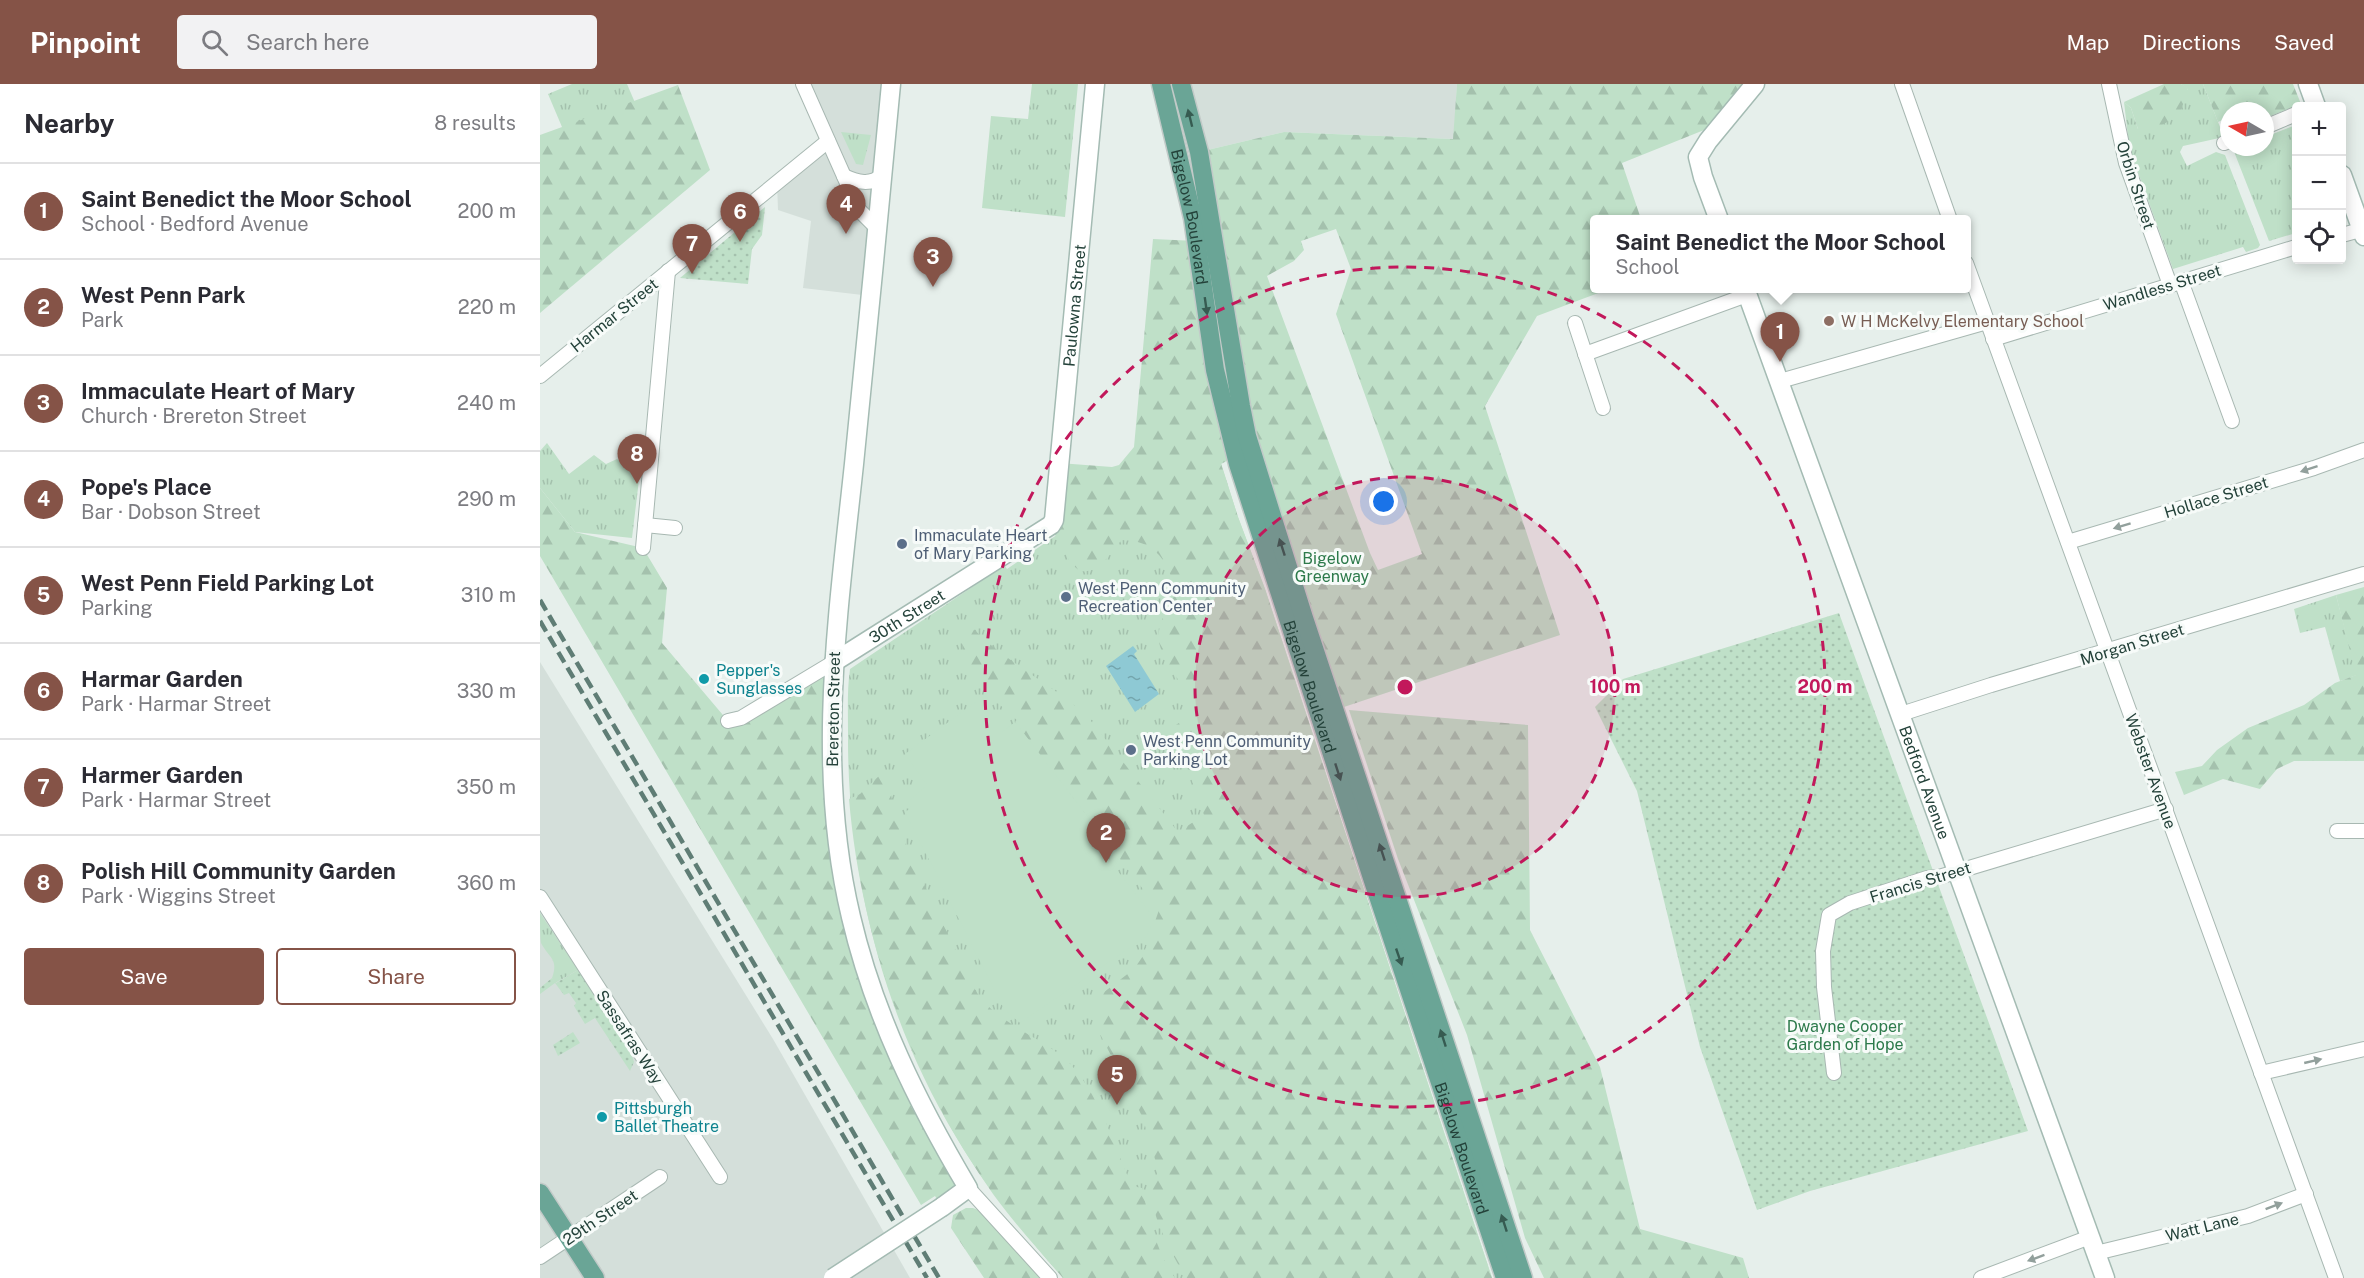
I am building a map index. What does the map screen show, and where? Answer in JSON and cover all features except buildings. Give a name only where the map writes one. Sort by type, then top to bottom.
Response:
[{"type":"main road","name":"Bigelow Boulevard","points":[[1161,84],[1192,218],[1221,400],[1238,464],[1505,1278]]},
{"type":"main road","name":"Bigelow Boulevard","points":[[1181,84],[1199,152],[1240,406],[1247,436],[1308,628],[1523,1278]]},
{"type":"main road","points":[[540,1193],[595,1278]]},
{"type":"street","points":[[803,84],[859,210],[877,228]]},
{"type":"street","name":"Brereton Street","points":[[891,84],[834,662],[831,714],[832,788],[836,827],[851,916],[874,997],[890,1040],[937,1136],[968,1188],[1050,1278]]},
{"type":"street","name":"Paulowna Street","points":[[1051,525],[1056,513],[1095,84]]},
{"type":"street","points":[[1717,215],[1698,157],[1708,141],[1755,84]]},
{"type":"street","points":[[1902,84],[1949,215]]},
{"type":"street","name":"Orbin Street","points":[[2109,84],[2126,163],[2232,421]]},
{"type":"street","points":[[2308,84],[2315,102]]},
{"type":"street","points":[[2274,123],[2292,116]]},
{"type":"street","name":"Harmar Street","points":[[540,376],[828,141]]},
{"type":"street","points":[[844,177],[865,182],[876,181],[882,175]]},
{"type":"street","points":[[2346,186],[2363,232],[2346,234]]},
{"type":"street","name":"Wandless Street","points":[[1993,339],[2292,248]]},
{"type":"street","points":[[643,548],[668,271]]},
{"type":"street","name":"Webster Avenue","points":[[1971,277],[2336,1278]]},
{"type":"street","points":[[1585,354],[1743,293]]},
{"type":"street","name":"Bedford Avenue","points":[[1746,293],[2105,1278]]},
{"type":"street","points":[[1780,381],[1987,322]]},
{"type":"street","points":[[1575,323],[1604,408]]},
{"type":"street","name":"Hollace Street","points":[[2068,542],[2314,468],[2364,450]]},
{"type":"street","points":[[645,525],[675,528]]},
{"type":"street","name":"30th Street","points":[[728,722],[741,718],[834,662],[1051,525]]},
{"type":"street","name":"Morgan Street","points":[[1901,714],[2364,574]]},
{"type":"street","name":"Francis Street","points":[[1834,1073],[1823,951],[1829,915],[1850,903],[2166,809]]},
{"type":"street","points":[[2337,831],[2364,831]]},
{"type":"street","name":"Sassafras Way","points":[[540,897],[720,1177]]},
{"type":"street","points":[[2261,1073],[2364,1049]]},
{"type":"street","name":"29th Street","points":[[540,1257],[660,1177]]},
{"type":"street","points":[[833,1278],[968,1188]]},
{"type":"street","name":"Watt Lane","points":[[1981,1278],[2093,1245],[2248,1216],[2306,1194]]},
{"type":"shaded area","points":[[803,84],[891,84],[871,296],[803,288],[811,221],[778,210],[777,183],[828,141]]},
{"type":"shaded area","points":[[1181,84],[1457,84],[1454,139],[1284,132],[1199,152]]},
{"type":"shaded area","points":[[540,662],[773,1039],[910,1278],[540,1278]]},
{"type":"green space","points":[[572,84],[627,84],[651,140],[576,160],[548,94]]},
{"type":"green space","points":[[1032,84],[1078,84],[1065,217],[982,208],[991,116],[1028,119]]},
{"type":"green space","name":"Bigelow Greenway","points":[[1457,84],[1755,84],[1724,122],[1622,163],[1640,215],[1590,215],[1590,293],[1598,293],[1537,316],[1485,406],[1560,635],[1335,710],[1262,485],[1199,152],[1284,132],[1453,139]],"holes":[[[1336,229],[1351,269],[1336,314],[1422,554],[1378,570],[1267,276],[1294,261],[1304,250],[1301,241]]]},
{"type":"green space","points":[[2164,84],[2181,84],[2188,88],[2180,114],[2159,127],[2138,129],[2131,108],[2124,102]]},
{"type":"green space","points":[[2181,84],[2203,84],[2220,127],[2220,138],[2183,146],[2180,152],[2187,166],[2216,152],[2220,153],[2220,156],[2225,156],[2260,245],[2246,252],[2243,247],[2173,269],[2129,145],[2124,102],[2131,108],[2138,129],[2188,89]]},
{"type":"green space","points":[[2203,84],[2293,84],[2300,102],[2292,102],[2292,108],[2274,114],[2274,102],[2220,102],[2220,121],[2218,122]]},
{"type":"green space","points":[[678,85],[710,170],[540,313],[540,135]]},
{"type":"green space","points":[[2292,127],[2292,234],[2269,241],[2236,156],[2274,156],[2274,134]]},
{"type":"green space","points":[[841,132],[871,135],[863,165],[856,164]]},
{"type":"green space","points":[[765,207],[762,235],[752,249],[748,284],[680,278]]},
{"type":"green space","points":[[1153,239],[1196,241],[1236,456],[1221,464],[1265,589],[1492,1278],[1186,1278],[1168,1245],[1154,1210],[1149,1186],[1157,1175],[1158,1169],[1142,1116],[1100,1034],[1098,1020],[1099,996],[1134,969],[1143,956],[1159,910],[1015,722],[1017,720],[964,673],[962,642],[969,624],[996,649],[1058,692],[1087,716],[1178,832],[1204,815],[1173,727],[1199,709],[1172,670],[1160,646],[1161,624],[1171,593],[1172,582],[1168,569],[1159,555],[1147,545],[1122,540],[1099,566],[1080,571],[1066,555],[1063,534],[1056,537],[1051,525],[1059,463],[1112,467],[1119,465],[1134,447]]},
{"type":"green space","points":[[547,443],[569,474],[594,455],[606,464],[617,459],[622,463],[641,463],[632,538],[575,532],[540,488],[540,451]]},
{"type":"green space","points":[[1221,463],[1265,589],[1492,1278],[1063,1278],[993,1192],[956,1137],[930,1091],[889,993],[862,890],[854,838],[849,786],[850,669],[999,569],[1005,566],[1007,569],[1064,530]]},
{"type":"green space","points":[[540,488],[575,532],[643,548],[667,588],[662,643],[728,721],[834,662],[831,747],[863,958],[968,1188],[942,1207],[935,1196],[921,1205],[540,556]]},
{"type":"green space","points":[[2364,587],[2364,761],[2294,761],[2277,769],[2260,789],[2223,779],[2184,795],[2175,772],[2202,766],[2217,750],[2248,728],[2304,705],[2335,683],[2356,675],[2336,595]]},
{"type":"green space","points":[[2336,595],[2357,675],[2340,681],[2325,627],[2300,633],[2294,609]]},
{"type":"green space","name":"Dwayne Cooper Garden of Hope","points":[[1839,613],[2028,1131],[1810,1191],[1757,1210],[1700,1047],[1637,791],[1595,707],[1623,679]]},
{"type":"green space","points":[[977,701],[1001,733],[1015,722],[1112,848],[1106,856],[1154,918],[1147,936],[1020,1023],[1004,1009],[905,812],[911,808],[908,802],[927,785],[905,754]]},
{"type":"green space","points":[[1349,710],[1528,725],[1530,930],[1600,1067],[1640,1229],[1743,1258],[1749,1278],[1544,1278],[1525,1238],[1467,1035],[1398,859]]},
{"type":"green space","points":[[880,775],[888,779],[896,821],[975,990],[992,1010],[1059,1054],[1072,1065],[1083,1080],[1102,1115],[1132,1186],[1142,1188],[1158,1246],[1175,1278],[1063,1278],[1001,1205],[964,1150],[915,1055],[895,1006],[878,955],[865,904],[855,852],[849,799],[860,794]]},
{"type":"green space","points":[[540,913],[578,970],[555,983],[552,978],[554,963],[541,943]]},
{"type":"green space","points":[[578,970],[631,1053],[634,1062],[630,1071],[595,1018],[585,1024],[569,993],[564,995],[555,983],[540,994],[540,988],[552,978],[556,983]]},
{"type":"green space","points":[[573,1032],[580,1043],[558,1056],[553,1045]]},
{"type":"green space","points":[[966,1208],[973,1208],[991,1215],[1050,1278],[984,1278],[951,1228],[953,1215]]},
{"type":"water","points":[[1133,646],[1137,651],[1134,654],[1159,694],[1135,712],[1106,666]]},
{"type":"railway","points":[[540,600],[939,1278]]},
{"type":"railway","points":[[540,621],[927,1278]]},
{"type":"place","name":"Pope's Place","points":[[846,234]]},
{"type":"place","name":"Harmar Garden","points":[[740,242]]},
{"type":"place","name":"Harmer Garden","points":[[692,274]]},
{"type":"place","name":"Immaculate Heart of Mary","points":[[933,287]]},
{"type":"place","name":"W H McKelvy Elementary School","points":[[1829,321]]},
{"type":"place","name":"Saint Benedict the Moor School","points":[[1780,362]]},
{"type":"place","name":"Polish Hill Community Garden","points":[[637,484]]},
{"type":"place","name":"Immaculate Heart of Mary Parking","points":[[902,544]]},
{"type":"place","name":"West Penn Community Recreation Center","points":[[1066,597]]},
{"type":"place","name":"Pepper's Sunglasses","points":[[704,679]]},
{"type":"place","name":"West Penn Community Parking Lot","points":[[1131,750]]},
{"type":"place","name":"West Penn Park","points":[[1106,863]]},
{"type":"place","name":"West Penn Field Parking Lot","points":[[1117,1105]]},
{"type":"place","name":"Pittsburgh Ballet Theatre","points":[[602,1117]]}]
